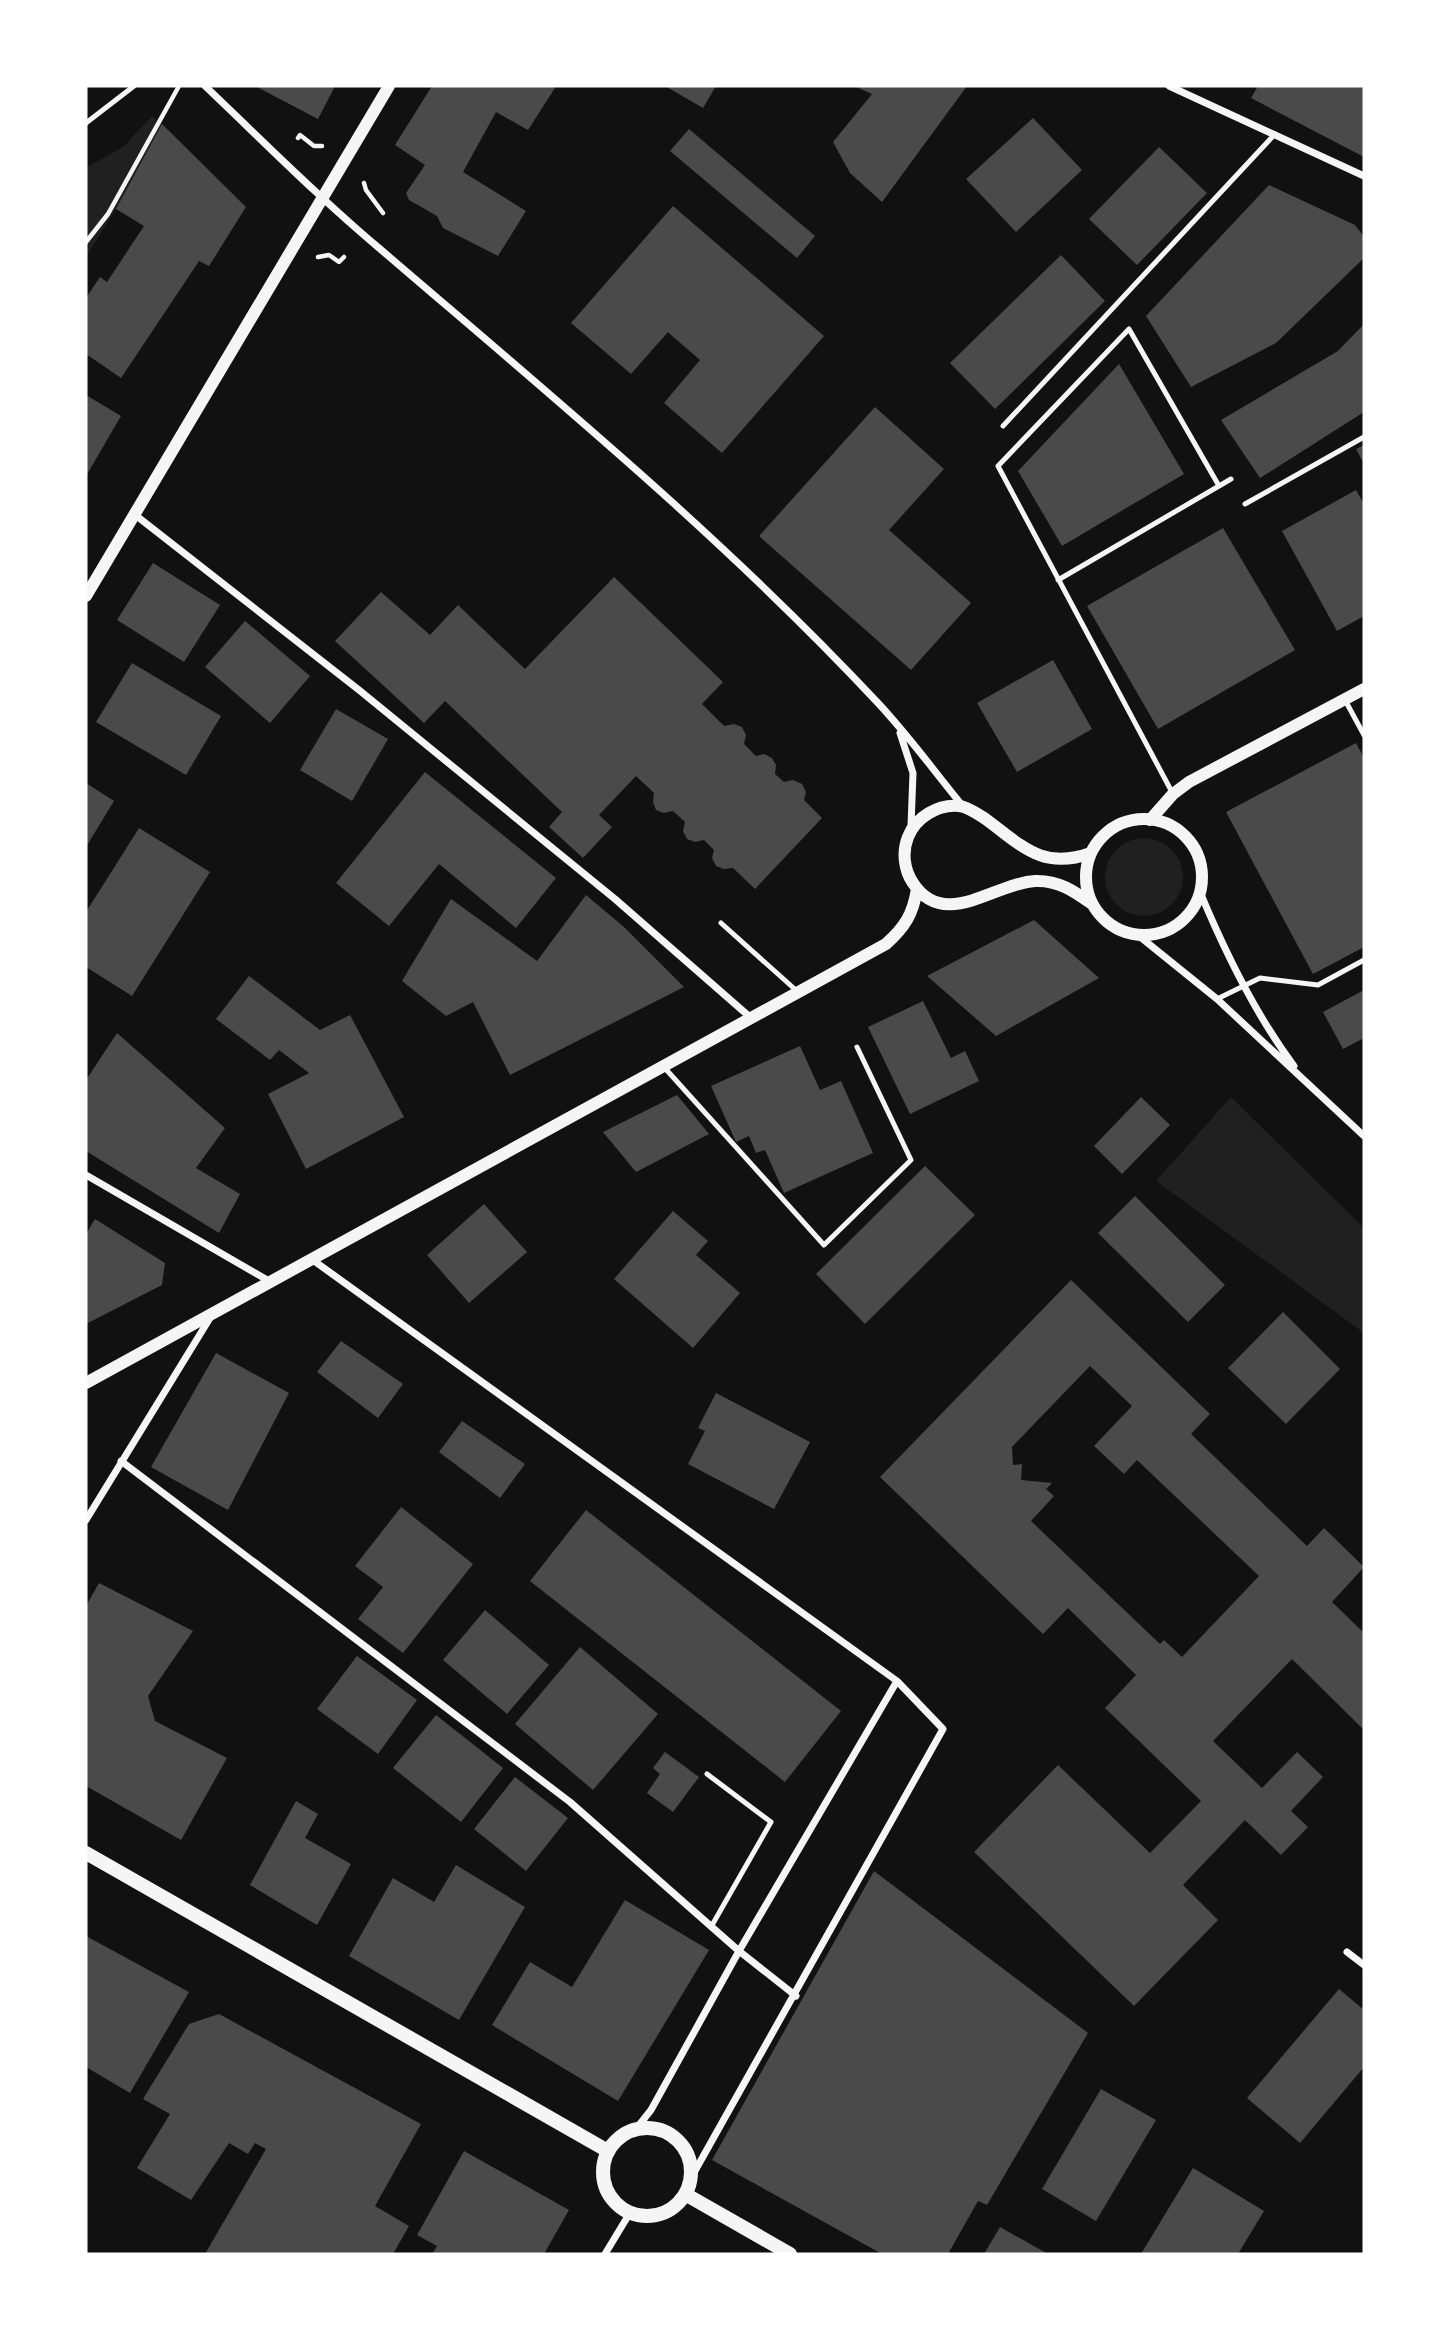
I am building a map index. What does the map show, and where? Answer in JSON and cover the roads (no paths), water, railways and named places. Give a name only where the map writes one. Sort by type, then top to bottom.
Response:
[{"type":"main road","points":[[86,1853],[608,2151]]},
{"type":"main road","points":[[636,2129],[660,2129],[672,2135],[688,2154],[691,2178],[685,2194],[678,2204],[658,2215],[634,2215],[612,2200],[606,2189],[603,2163],[608,2151],[615,2141],[636,2129]]},
{"type":"main road","points":[[685,2194],[790,2254]]},
{"type":"street","points":[[205,86],[323,197],[680,509],[778,601],[893,719],[963,806],[1044,858],[1071,860],[1091,853]]},
{"type":"street","points":[[86,596],[389,86]]},
{"type":"street","points":[[1169,86],[1364,176]]},
{"type":"street","points":[[134,514],[359,690],[573,864],[751,1018]]},
{"type":"street","points":[[1150,820],[1172,794],[1189,782],[1364,689]]},
{"type":"street","points":[[893,719],[907,746],[914,773],[914,811],[905,862],[917,889],[931,899],[948,905],[965,904],[1020,883],[1037,881],[1071,889],[1092,904],[1107,922],[1127,933],[1153,935],[1178,925],[1195,905],[1200,892],[1201,867],[1192,844],[1174,828],[1150,820],[1138,820],[1115,827],[1097,843],[1091,853],[1086,873],[1092,904]]},
{"type":"street","points":[[910,832],[929,812],[963,806]]},
{"type":"street","points":[[86,1383],[886,944],[902,929],[913,912],[917,889]]},
{"type":"street","points":[[1200,892],[1266,1025],[1306,1080]]},
{"type":"street","points":[[1139,936],[1216,999],[1364,1136]]},
{"type":"street","points":[[86,1175],[269,1281]]},
{"type":"street","points":[[310,1258],[897,1681],[943,1729],[796,1996],[691,2178]]},
{"type":"street","points":[[86,1520],[214,1311]]},
{"type":"street","points":[[121,1461],[570,1802],[738,1951],[796,1996]]},
{"type":"street","points":[[636,2129],[652,2110],[738,1951],[897,1681]]},
{"type":"street","points":[[1347,1952],[1364,1965]]},
{"type":"street","points":[[605,2254],[628,2216],[634,2215]]},
{"type":"lane","points":[[86,122],[134,86]]},
{"type":"lane","points":[[1003,426],[1275,134]]},
{"type":"lane","points":[[1172,794],[998,466],[1129,329],[1219,486]]},
{"type":"lane","points":[[1245,504],[1364,437]]},
{"type":"lane","points":[[1058,580],[1231,479]]},
{"type":"lane","points":[[1345,700],[1364,735]]},
{"type":"lane","points":[[721,923],[798,992]]},
{"type":"lane","points":[[1216,999],[1260,978],[1318,985],[1364,960]]},
{"type":"lane","points":[[663,1066],[824,1245],[911,1160],[857,1047]]},
{"type":"lane","points":[[707,1774],[771,1822],[711,1927]]}]
